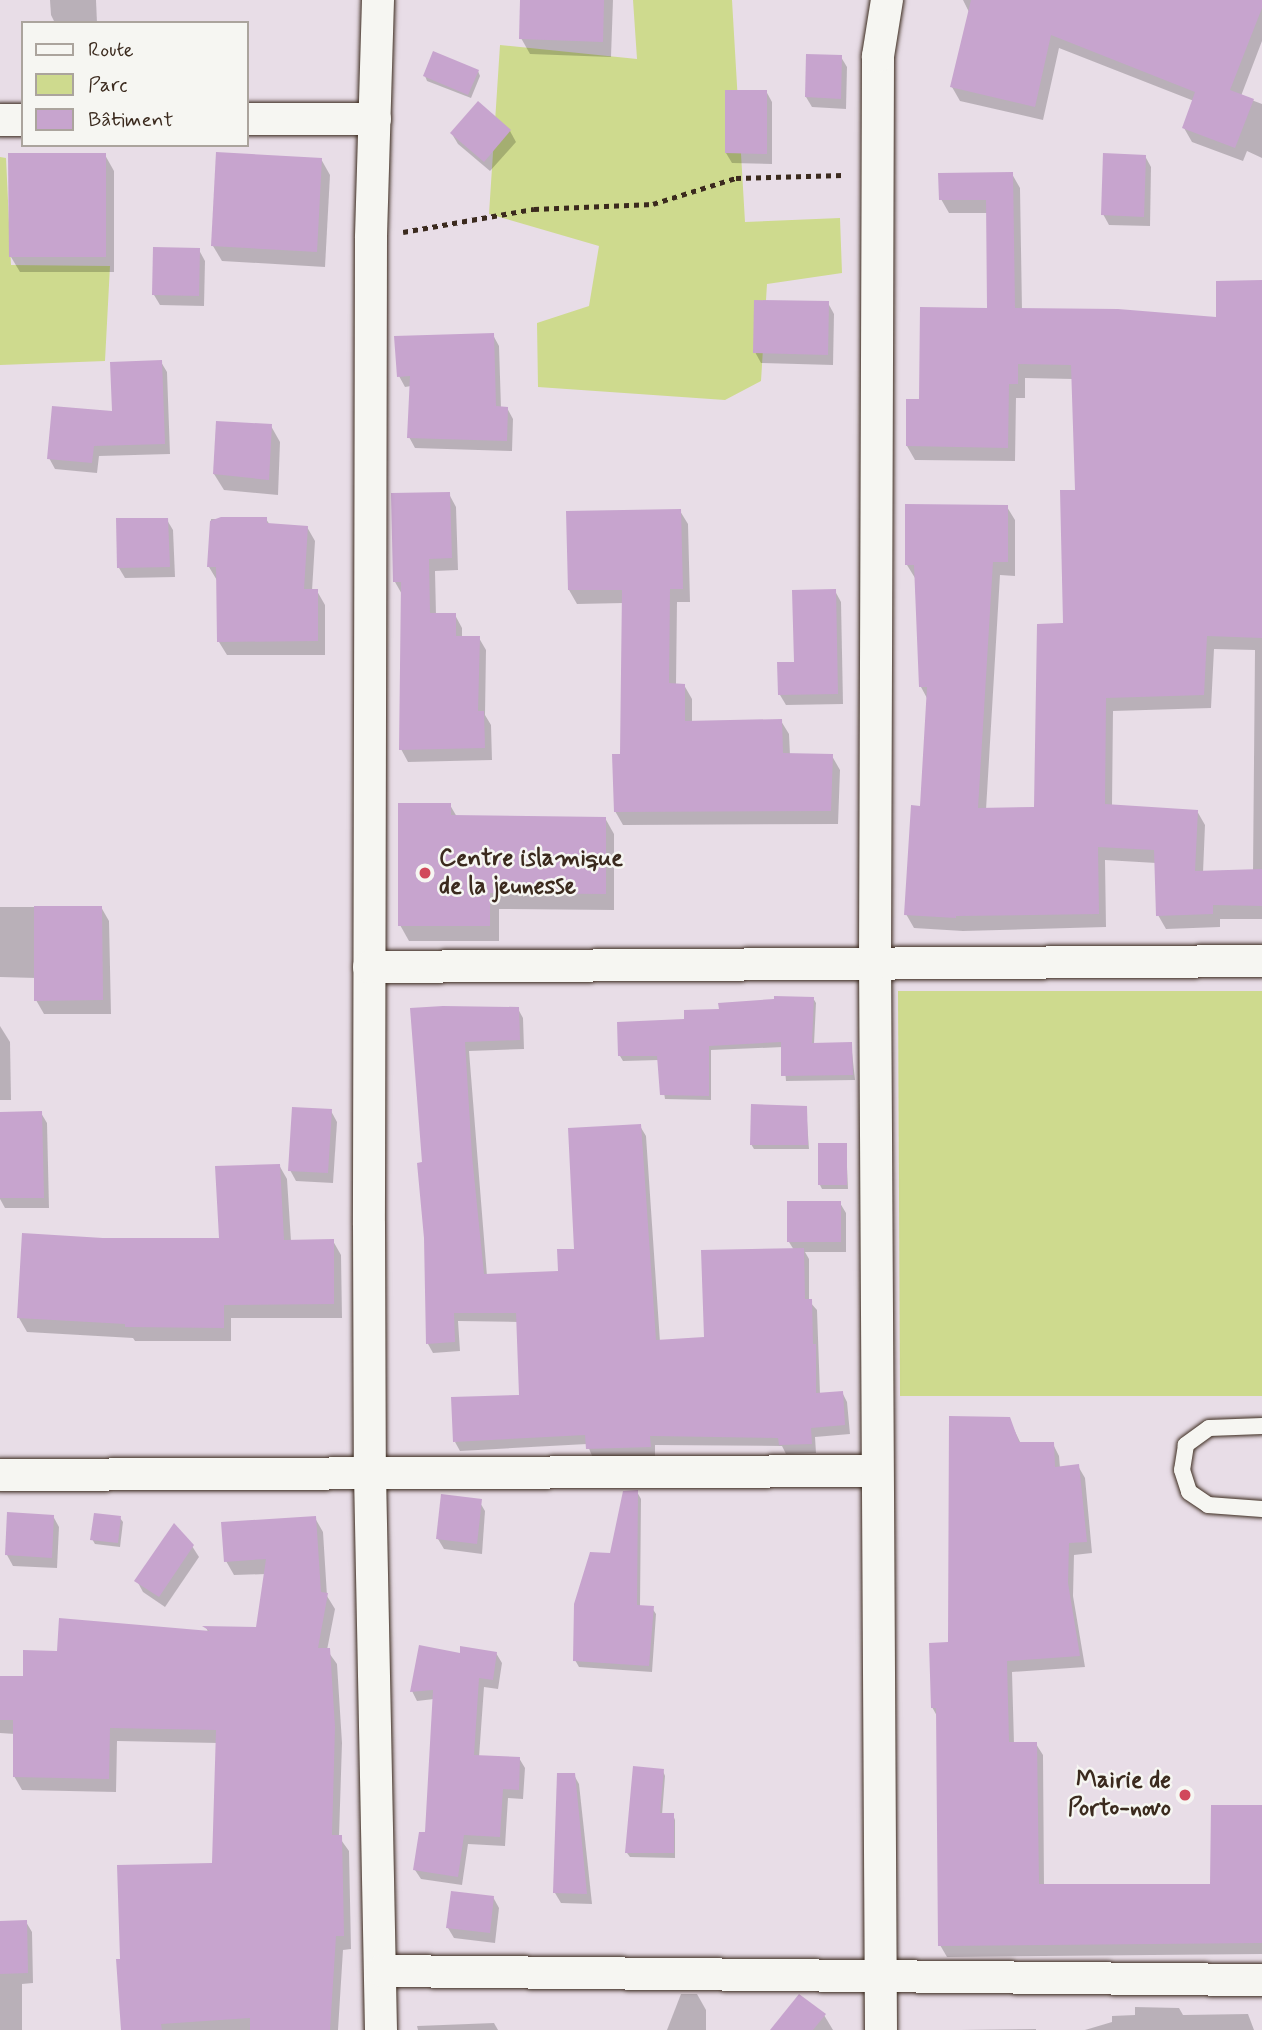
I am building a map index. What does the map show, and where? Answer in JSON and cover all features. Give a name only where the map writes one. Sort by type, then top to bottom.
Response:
[{"type":"street","points":[[378,0],[372,238],[369,967],[370,1473],[382,2030]]},
{"type":"street","points":[[881,2030],[875,964],[878,56],[887,0]]},
{"type":"street","points":[[248,119],[376,119]]},
{"type":"street","points":[[0,120],[21,120]]},
{"type":"street","points":[[369,967],[1262,961]]},
{"type":"street","points":[[0,1475],[877,1471]]},
{"type":"street","points":[[382,1971],[1262,1980]]},
{"type":"lane","points":[[1262,1426],[1209,1428],[1186,1445],[1182,1470],[1189,1492],[1208,1506],[1262,1509]]},
{"type":"path","points":[[372,238],[534,209],[653,204],[736,178],[879,173]]},
{"type":"green space","points":[[633,0],[732,0],[745,222],[840,218],[842,273],[767,284],[761,381],[725,400],[538,387],[537,323],[589,306],[599,246],[489,214],[500,45],[637,59]]},
{"type":"green space","points":[[0,157],[6,158],[11,265],[110,266],[105,361],[0,365]]},
{"type":"green space","points":[[898,991],[1262,991],[1262,1396],[900,1396]]},
{"type":"building","points":[[520,0],[604,0],[603,42],[519,39]]},
{"type":"building","points":[[971,0],[1262,0],[1262,8],[1230,90],[1254,99],[1235,148],[1182,128],[1195,92],[1051,35],[1035,107],[950,87]]},
{"type":"building","points":[[433,51],[479,70],[468,95],[423,76]]},
{"type":"building","points":[[806,54],[842,55],[841,99],[805,97]]},
{"type":"building","points":[[725,90],[767,90],[767,154],[725,153]]},
{"type":"building","points":[[478,101],[511,130],[484,162],[450,133]]},
{"type":"building","points":[[216,152],[322,158],[317,252],[211,246]]},
{"type":"building","points":[[8,153],[106,153],[106,257],[9,257]]},
{"type":"building","points":[[1103,153],[1146,155],[1144,217],[1101,215]]},
{"type":"building","points":[[1013,172],[1015,308],[1118,309],[1216,317],[1216,281],[1262,280],[1262,638],[1207,636],[1204,695],[1106,698],[1105,804],[1198,810],[1195,871],[1262,869],[1262,906],[1213,905],[1213,914],[1156,916],[1154,850],[1098,847],[1099,914],[956,918],[904,915],[911,805],[920,806],[927,687],[919,687],[914,565],[905,565],[905,504],[1008,505],[1008,562],[993,562],[978,808],[1034,807],[1037,624],[1063,623],[1060,490],[1075,490],[1071,365],[1018,364],[1018,384],[1009,384],[1008,448],[906,446],[906,399],[919,399],[920,307],[987,308],[986,200],[939,200],[938,173]]},
{"type":"building","points":[[153,247],[200,248],[199,296],[152,295]]},
{"type":"building","points":[[754,300],[829,301],[828,355],[753,353]]},
{"type":"building","points":[[494,333],[496,406],[508,407],[507,441],[407,438],[410,376],[397,377],[394,336]]},
{"type":"building","points":[[162,360],[165,444],[94,446],[92,463],[47,459],[52,406],[112,411],[110,362]]},
{"type":"building","points":[[216,421],[272,424],[269,480],[213,474]]},
{"type":"building","points":[[450,492],[452,558],[429,559],[430,613],[456,613],[456,636],[480,636],[478,711],[484,711],[485,748],[399,750],[401,582],[393,582],[391,493]]},
{"type":"building","points":[[681,509],[683,589],[670,589],[669,683],[685,684],[685,721],[782,719],[783,753],[833,754],[831,811],[614,812],[612,754],[620,754],[622,590],[568,590],[566,511]]},
{"type":"building","points":[[221,517],[267,517],[267,523],[308,526],[304,589],[318,589],[318,641],[217,642],[216,567],[207,567],[210,521]]},
{"type":"building","points":[[116,518],[168,518],[170,567],[117,568]]},
{"type":"building","points":[[836,589],[838,694],[778,695],[777,662],[794,662],[792,590]]},
{"type":"building","points":[[398,803],[451,803],[451,815],[606,817],[606,894],[490,893],[490,926],[398,926]]},
{"type":"building","points":[[34,906],[102,906],[103,1000],[34,1001]]},
{"type":"building","points":[[774,996],[814,997],[812,1043],[852,1042],[853,1075],[781,1076],[781,1042],[709,1046],[709,1096],[660,1095],[657,1056],[618,1056],[617,1022],[684,1019],[684,1010],[719,1009],[718,1003],[774,999]]},
{"type":"building","points":[[519,1007],[520,1040],[465,1042],[472,1156],[484,1274],[558,1271],[557,1249],[574,1249],[568,1128],[641,1124],[656,1340],[704,1337],[701,1250],[804,1248],[805,1299],[812,1299],[813,1344],[816,1344],[816,1393],[843,1391],[845,1425],[811,1428],[812,1444],[779,1445],[778,1438],[650,1436],[651,1447],[586,1449],[585,1435],[453,1442],[451,1397],[519,1395],[516,1313],[454,1313],[455,1342],[426,1344],[424,1238],[417,1163],[422,1162],[410,1008]]},
{"type":"building","points":[[751,1104],[807,1106],[808,1145],[750,1145]]},
{"type":"building","points":[[292,1107],[332,1109],[328,1173],[288,1171]]},
{"type":"building","points":[[42,1111],[44,1198],[0,1198],[0,1112]]},
{"type":"building","points":[[818,1143],[847,1143],[847,1185],[818,1185]]},
{"type":"building","points":[[280,1164],[284,1240],[334,1239],[334,1304],[224,1305],[224,1328],[125,1327],[125,1324],[17,1318],[22,1233],[103,1238],[219,1238],[215,1166]]},
{"type":"building","points":[[787,1201],[841,1201],[841,1242],[787,1242]]},
{"type":"building","points":[[949,1416],[1010,1417],[1019,1442],[1054,1442],[1055,1467],[1079,1464],[1087,1542],[1069,1543],[1068,1583],[1080,1656],[1007,1661],[1009,1742],[1037,1742],[1039,1884],[1210,1884],[1211,1805],[1262,1805],[1262,1943],[938,1946],[936,1708],[931,1708],[929,1643],[948,1642]]},
{"type":"building","points":[[638,1490],[637,1605],[654,1606],[649,1666],[573,1661],[574,1604],[590,1552],[610,1553],[623,1491]]},
{"type":"building","points":[[441,1494],[482,1499],[477,1544],[436,1539]]},
{"type":"building","points":[[7,1512],[54,1515],[52,1558],[5,1555]]},
{"type":"building","points":[[94,1513],[121,1516],[118,1543],[90,1540]]},
{"type":"building","points":[[316,1516],[321,1592],[328,1593],[318,1648],[330,1648],[335,1727],[332,1835],[342,1835],[344,1936],[336,1936],[330,2030],[250,2030],[250,2018],[161,2024],[162,2030],[121,2030],[116,1959],[120,1959],[117,1865],[212,1863],[216,1730],[110,1728],[109,1779],[13,1777],[13,1720],[0,1720],[0,1676],[23,1676],[23,1650],[57,1651],[59,1618],[210,1631],[202,1626],[256,1627],[266,1559],[224,1562],[221,1522]]},
{"type":"building","points":[[174,1523],[194,1545],[159,1597],[134,1581]]},
{"type":"building","points":[[419,1645],[460,1653],[460,1646],[497,1652],[493,1680],[479,1678],[474,1755],[520,1757],[519,1790],[503,1789],[500,1837],[464,1835],[458,1877],[413,1870],[419,1832],[425,1832],[433,1690],[410,1692]]},
{"type":"building","points":[[633,1766],[664,1769],[660,1813],[674,1813],[674,1853],[625,1853]]},
{"type":"building","points":[[557,1773],[575,1773],[587,1894],[553,1893]]},
{"type":"building","points":[[451,1891],[494,1896],[490,1933],[446,1928]]},
{"type":"building","points":[[27,1920],[28,1973],[0,1974],[0,1921]]},
{"type":"building","points":[[799,1994],[826,2014],[813,2030],[770,2030]]},
{"type":"place","name":"Centre islamique de la jeunesse","points":[[425,873]]},
{"type":"place","name":"Mairie de Porto-novo","points":[[1185,1795]]}]
